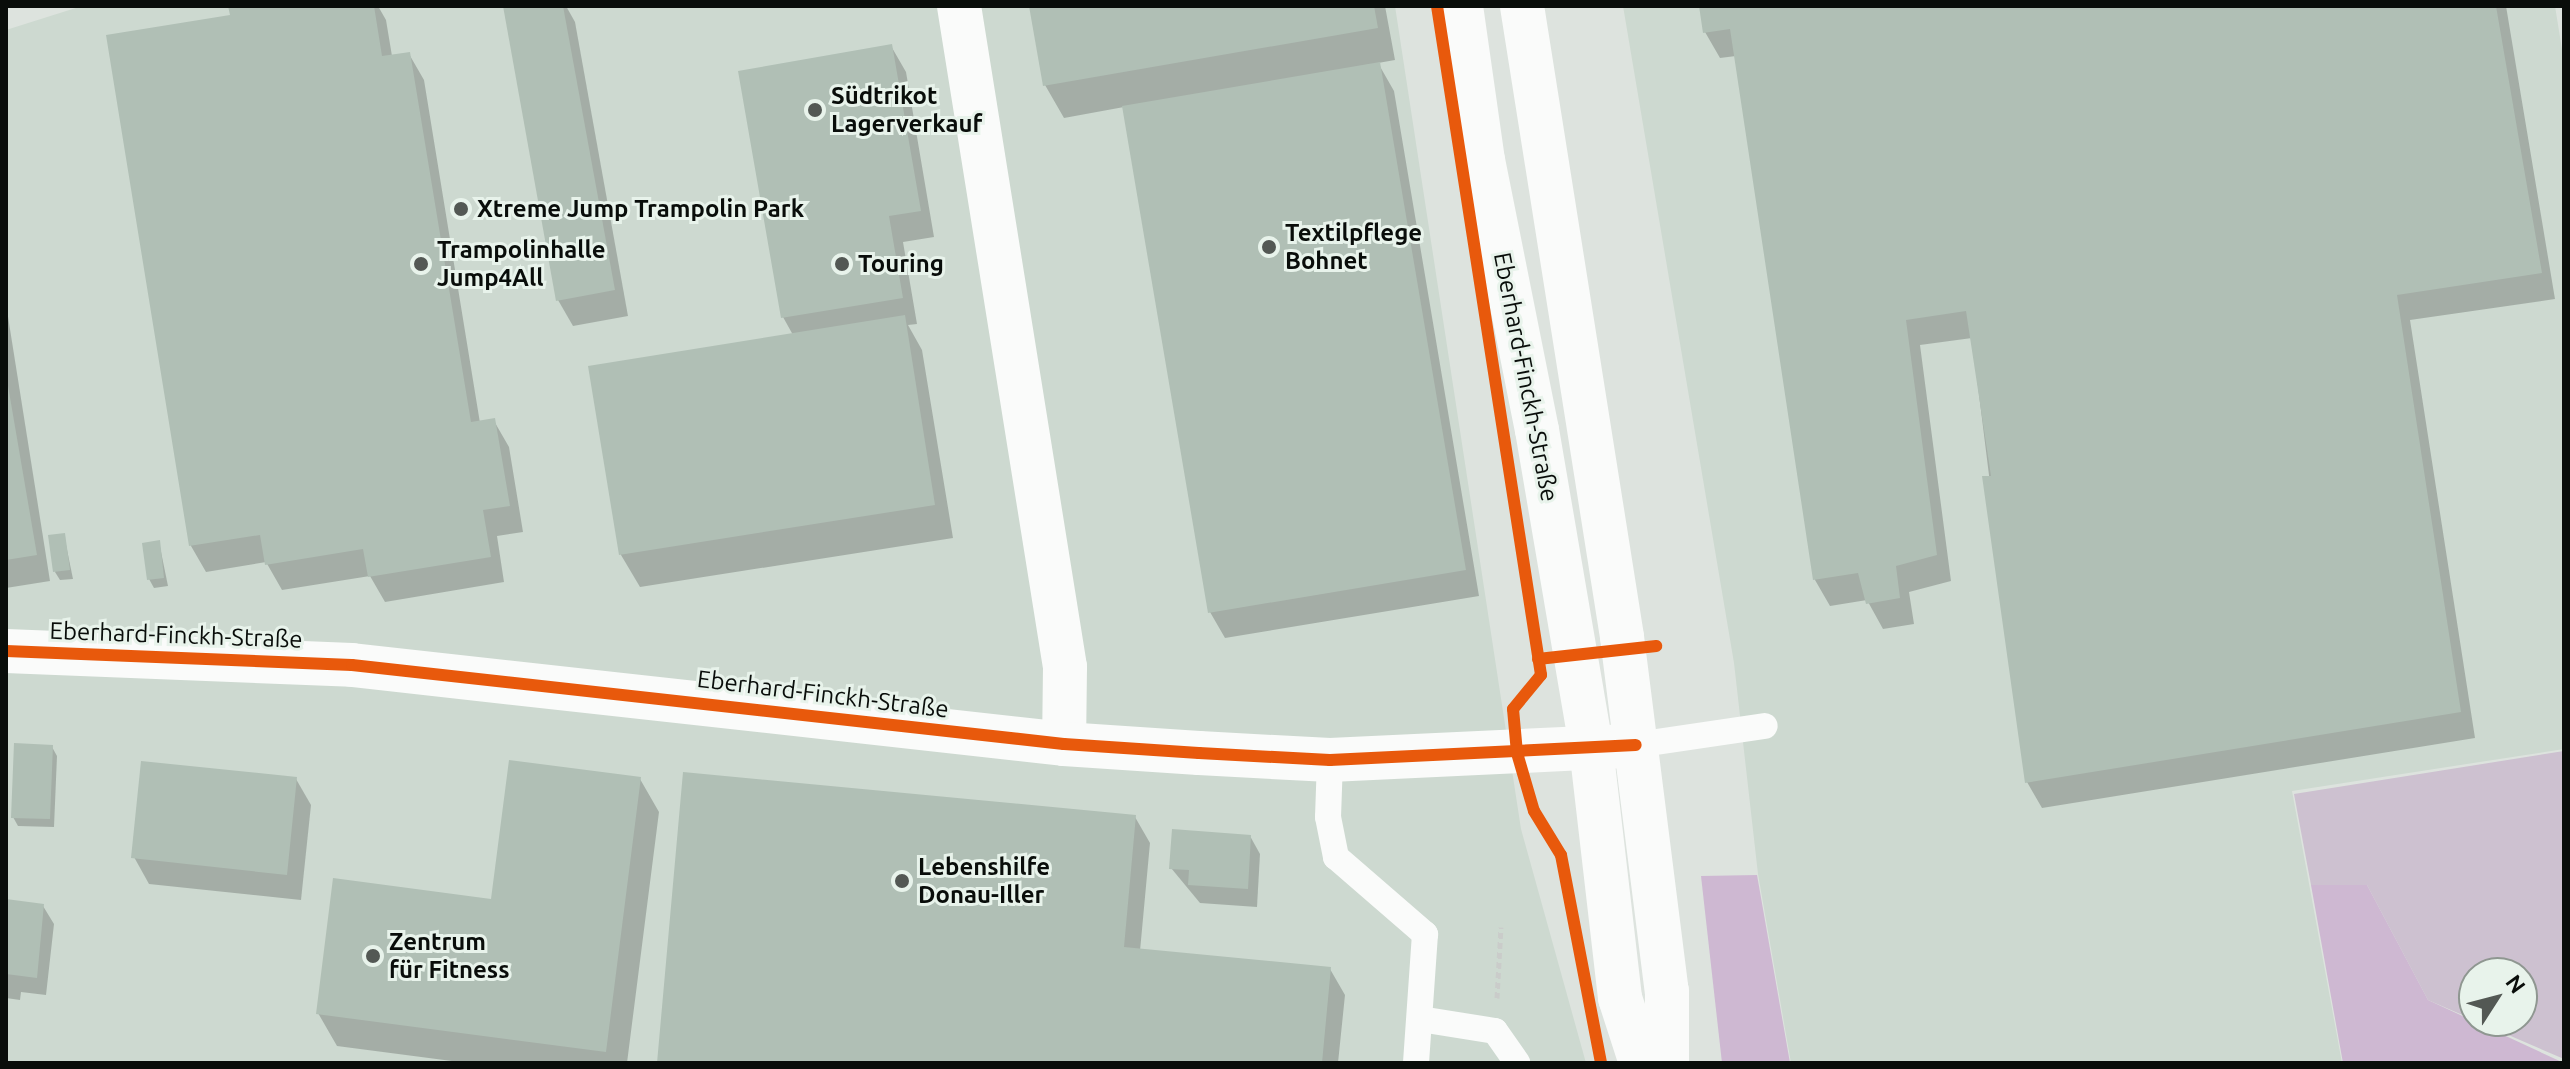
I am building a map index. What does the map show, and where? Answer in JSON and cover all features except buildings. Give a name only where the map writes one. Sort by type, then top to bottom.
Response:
[{"type":"street","points":[[959,6],[1065,667],[1064,744]]},
{"type":"street","name":"Eberhard-Finckh-Straße","points":[[1461,6],[1483,160],[1537,430],[1591,747],[1620,998],[1641,1063]]},
{"type":"street","name":"Eberhard-Finckh-Straße","points":[[1522,6],[1636,745],[1667,991],[1667,1063]]},
{"type":"street","name":"Eberhard-Finckh-Straße","points":[[6,651],[287,660],[398,669],[1064,744],[1330,760],[1636,745]]},
{"type":"lane","points":[[1636,745],[1765,726]]},
{"type":"lane","points":[[1330,760],[1328,817],[1336,857],[1425,934],[1416,1063]]},
{"type":"lane","points":[[1420,1019],[1495,1031],[1517,1063]]},
{"type":"path","points":[[1495,1031],[1501,927]]},
{"type":"shaded area","points":[[82,6],[1395,6],[1521,829],[1586,1063],[6,1063],[6,30]]},
{"type":"shaded area","points":[[1623,6],[2555,6],[2564,62],[2564,749],[2292,791],[2342,1063],[1791,1063],[1758,874],[1734,663]]},
{"type":"shaded area","points":[[2564,751],[2564,1059],[2513,1037],[2538,1037],[2538,957],[2458,957],[2458,1013],[2428,1000],[2367,885],[2311,885],[2294,794]]},
{"type":"shaded area","points":[[1757,875],[1790,1063],[1722,1063],[1701,876]]},
{"type":"shaded area","points":[[2311,885],[2367,885],[2428,1000],[2458,1014],[2458,1037],[2508,1037],[2564,1063],[2343,1063]]},
{"type":"cycle path","points":[[1437,6],[1541,675],[1513,709],[1517,753],[1534,811],[1561,855],[1601,1063]]},
{"type":"cycle path","points":[[1538,659],[1656,646]]},
{"type":"cycle path","points":[[6,651],[352,665],[1064,744],[1199,753],[1330,760],[1636,745]]},
{"type":"place","name":"Südtrikot Lagerverkauf","points":[[815,110]]},
{"type":"place","name":"Xtreme Jump Trampolin Park","points":[[461,209]]},
{"type":"place","name":"Textilpflege Bohnet","points":[[1269,247]]},
{"type":"place","name":"Trampolinhalle Jump4All","points":[[421,264]]},
{"type":"place","name":"Touring","points":[[842,264]]},
{"type":"place","name":"Lebenshilfe Donau-Iller","points":[[902,881]]},
{"type":"place","name":"Zentrum für Fitness","points":[[373,956]]}]
